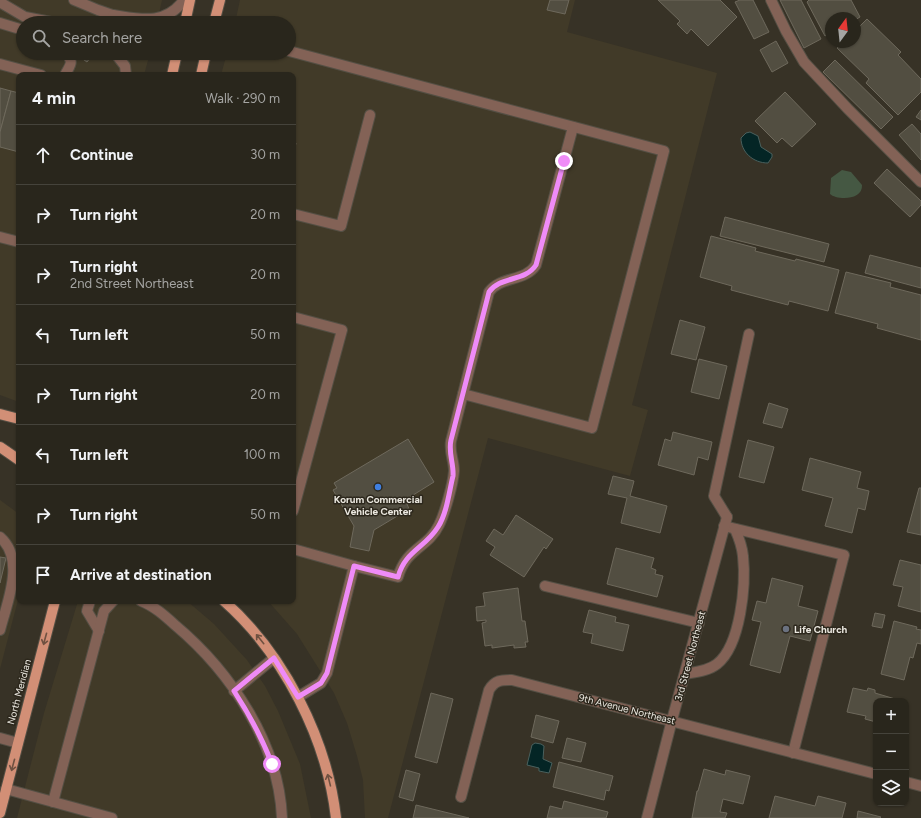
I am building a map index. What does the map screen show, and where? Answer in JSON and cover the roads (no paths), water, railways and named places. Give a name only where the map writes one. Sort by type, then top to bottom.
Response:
[{"type":"main road","points":[[187,16],[190,0]]},
{"type":"main road","points":[[216,16],[220,0]]},
{"type":"main road","points":[[173,71],[176,60]]},
{"type":"main road","points":[[202,72],[204,60]]},
{"type":"main road","points":[[0,414],[16,417]]},
{"type":"main road","points":[[0,447],[16,458]]},
{"type":"main road","name":"North Meridian","points":[[0,813],[54,604]]},
{"type":"main road","points":[[227,604],[261,640],[298,697],[328,775],[336,818]]},
{"type":"street","points":[[75,0],[115,16]]},
{"type":"street","points":[[163,16],[174,11],[184,0]]},
{"type":"street","points":[[771,0],[786,31],[804,62],[848,109],[921,182]]},
{"type":"street","points":[[3,4],[23,16]]},
{"type":"street","points":[[112,15],[122,16]]},
{"type":"street","points":[[0,23],[16,28]]},
{"type":"street","points":[[296,53],[664,151],[592,428],[463,394]]},
{"type":"street","points":[[66,72],[71,60]]},
{"type":"street","points":[[120,60],[125,66],[126,72]]},
{"type":"street","points":[[172,60],[173,71]]},
{"type":"street","points":[[0,64],[30,72]]},
{"type":"street","points":[[296,215],[341,226],[370,115]]},
{"type":"street","points":[[296,550],[398,577],[408,556],[433,534],[439,526],[454,470],[450,448],[489,292],[498,284],[529,273],[538,260],[573,127]]},
{"type":"street","points":[[0,237],[16,241]]},
{"type":"street","points":[[296,318],[342,330],[296,500]]},
{"type":"street","points":[[749,334],[714,496],[726,522],[735,529],[844,555],[793,753]]},
{"type":"street","name":"3rd Street Northeast","points":[[647,818],[726,522]]},
{"type":"street","points":[[685,674],[709,669],[728,652],[731,644],[741,602],[744,572],[741,545],[735,529]]},
{"type":"street","points":[[0,536],[9,549],[13,568],[13,582],[0,630]]},
{"type":"street","points":[[298,697],[321,683],[327,673],[354,566]]},
{"type":"street","points":[[545,586],[699,623]]},
{"type":"street","points":[[89,604],[87,611],[99,631]]},
{"type":"street","points":[[53,802],[104,611],[110,604]]},
{"type":"street","points":[[153,604],[207,655],[247,710],[266,750],[279,788],[282,818]]},
{"type":"street","points":[[234,691],[274,658]]},
{"type":"street","name":"9th Avenue Northeast","points":[[461,797],[489,690],[493,683],[500,680],[512,680],[672,720],[873,773]]},
{"type":"street","points":[[0,738],[18,743]]},
{"type":"street","points":[[909,783],[921,786]]},
{"type":"street","points":[[6,789],[112,818]]},
{"type":"water","points":[[750,132],[758,136],[761,147],[772,154],[772,157],[768,163],[753,159],[743,148],[741,138],[746,133]]},
{"type":"water","points":[[535,743],[544,746],[543,759],[552,763],[549,773],[539,771],[539,768],[527,765],[532,745]]},
{"type":"place","name":"Korum Commercial Vehicle Center","points":[[378,487]]},
{"type":"place","name":"Life Church","points":[[786,629]]}]
